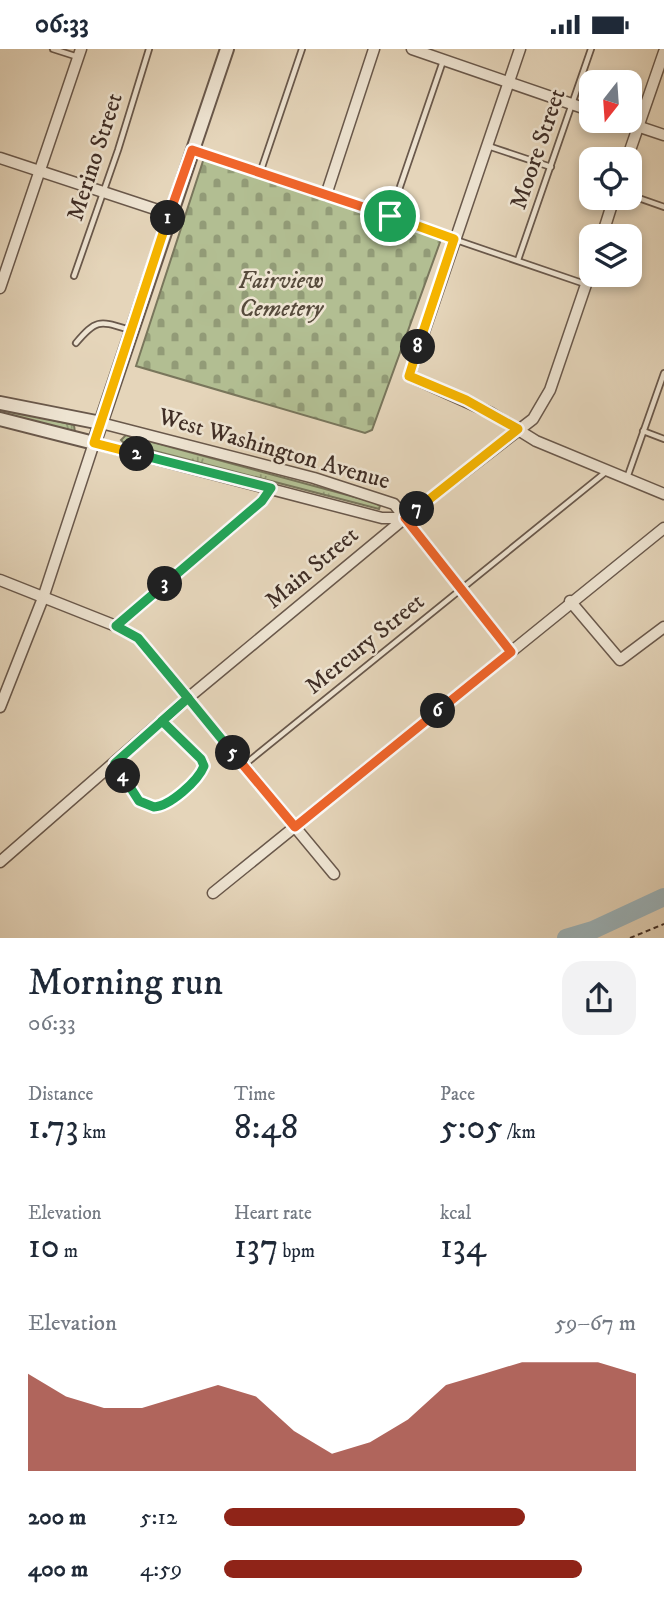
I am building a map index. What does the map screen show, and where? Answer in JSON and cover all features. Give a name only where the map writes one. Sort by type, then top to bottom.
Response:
[{"type":"street","points":[[0,707],[43,598],[227,49]]},
{"type":"street","points":[[326,195],[374,49]]},
{"type":"street","points":[[412,49],[579,106]]},
{"type":"street","points":[[520,49],[409,376],[466,400],[536,441],[664,494]]},
{"type":"street","points":[[642,116],[662,67],[664,52]]},
{"type":"street","points":[[0,288],[79,53]]},
{"type":"street","points":[[642,127],[664,135]]},
{"type":"street","points":[[0,157],[170,214]]},
{"type":"street","name":"Main Street","points":[[0,862],[188,698],[405,518],[533,419],[543,406],[585,287]]},
{"type":"street","points":[[0,403],[101,422]]},
{"type":"street","points":[[0,419],[94,443]]},
{"type":"street","name":"West Washington Avenue","points":[[101,422],[374,495],[394,504],[405,518]]},
{"type":"street","name":"West Washington Avenue","points":[[94,443],[382,518],[405,518]]},
{"type":"street","points":[[116,626],[262,501],[271,488]]},
{"type":"street","points":[[405,518],[511,652]]},
{"type":"street","points":[[213,893],[511,652],[570,601],[664,528]]},
{"type":"street","points":[[0,580],[116,626],[138,638],[334,874]]},
{"type":"street","points":[[570,601],[620,660],[664,627]]},
{"type":"lane","points":[[53,49],[79,53]]},
{"type":"lane","name":"Merino Street","points":[[74,276],[149,49]]},
{"type":"lane","points":[[260,173],[302,49]]},
{"type":"lane","name":"Moore Street","points":[[518,260],[591,49]]},
{"type":"lane","points":[[390,216],[444,60]]},
{"type":"lane","points":[[487,145],[551,167]]},
{"type":"lane","points":[[192,150],[579,282]]},
{"type":"lane","points":[[642,199],[664,207]]},
{"type":"lane","points":[[76,344],[92,324],[98,322],[131,330]]},
{"type":"lane","points":[[627,478],[664,373]]},
{"type":"lane","points":[[643,431],[664,439]]},
{"type":"lane","name":"Mercury Street","points":[[243,765],[607,470]]},
{"type":"lane","points":[[115,763],[139,801],[149,807],[166,803],[197,777],[204,762],[162,721]]},
{"type":"path","points":[[630,938],[664,924]]},
{"type":"green space","name":"Fairview Cemetery","points":[[205,155],[443,234],[372,430],[365,433],[136,366]]},
{"type":"green space","points":[[0,408],[74,425],[75,433],[0,414]]},
{"type":"green space","points":[[126,435],[380,506],[379,509],[124,443],[121,440]]},
{"type":"waterway","points":[[566,938],[593,930],[664,897]]},
{"type":"route","points":[[390,216],[192,150],[94,443],[271,488],[262,501],[116,626],[138,638],[188,698],[162,721],[115,763],[130,789],[144,805],[161,807],[203,769],[204,762],[162,721],[188,698],[295,827],[511,652],[405,518],[518,429],[466,400],[409,376],[454,239],[390,216]]}]
